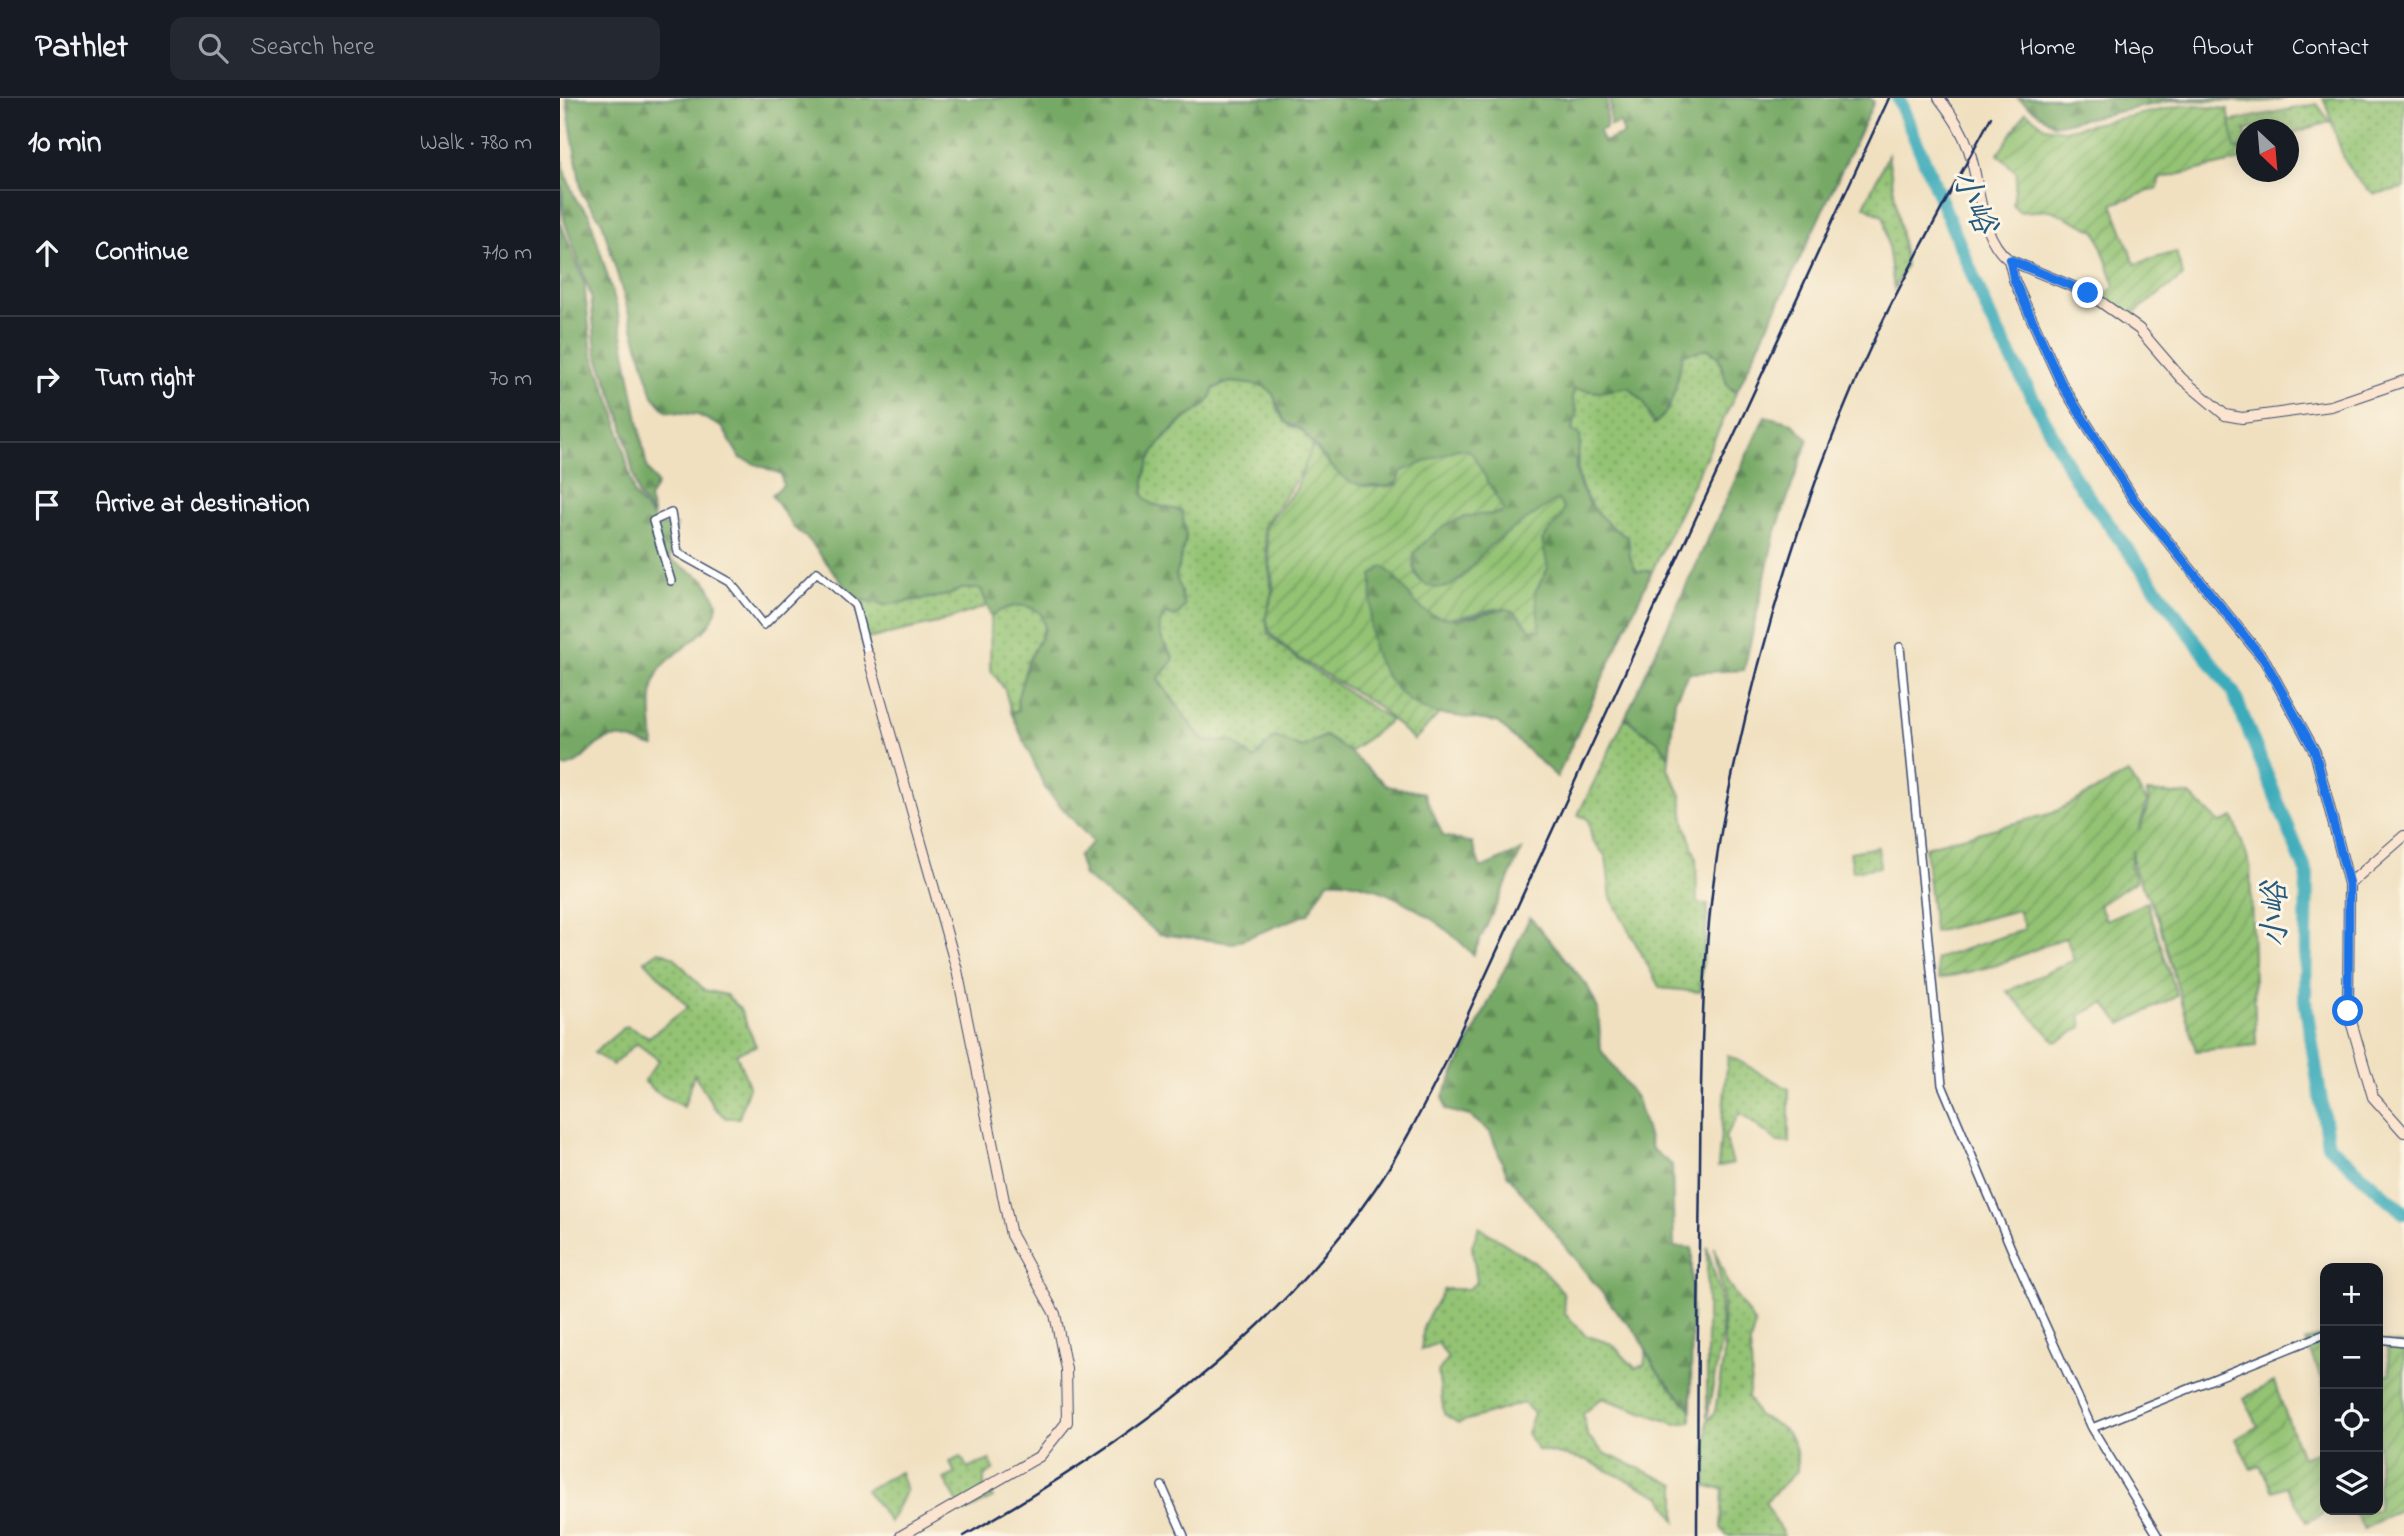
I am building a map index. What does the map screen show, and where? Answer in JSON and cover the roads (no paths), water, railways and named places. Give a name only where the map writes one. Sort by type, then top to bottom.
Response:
[{"type":"street","points":[[1939,98],[1969,149],[1988,229],[2000,253],[2010,260],[2088,293],[2139,328],[2181,378],[2225,415],[2242,418],[2331,406],[2404,381]]},
{"type":"street","points":[[2010,260],[2014,280],[2061,383],[2134,500],[2265,661],[2315,752],[2349,884],[2348,1011],[2373,1097],[2404,1132]]},
{"type":"street","points":[[671,581],[653,521],[671,513],[678,553],[730,582],[764,625],[817,572],[855,605],[957,970],[1011,1235],[1055,1314],[1066,1369],[1068,1422],[1040,1456],[901,1536]]},
{"type":"street","points":[[1900,647],[1942,1085],[2016,1260],[2092,1428],[2158,1536]]},
{"type":"street","points":[[2349,884],[2404,836]]},
{"type":"street","points":[[2092,1428],[2320,1336]]},
{"type":"street","points":[[2383,1340],[2404,1342]]},
{"type":"street","points":[[1161,1486],[1184,1536]]},
{"type":"waterway","name":"小峪","points":[[1898,98],[1991,319],[2076,480],[2233,692],[2307,874],[2305,1000],[2328,1145],[2404,1213]]},
{"type":"railway","points":[[964,1536],[1080,1465],[1136,1427],[1241,1342],[1289,1295],[1334,1244],[1385,1174],[1445,1064],[1889,98]]},
{"type":"railway","points":[[1697,1536],[1702,1030],[1707,939],[1726,805],[1770,624],[1807,505],[1829,447],[1890,306],[1991,117]]}]
